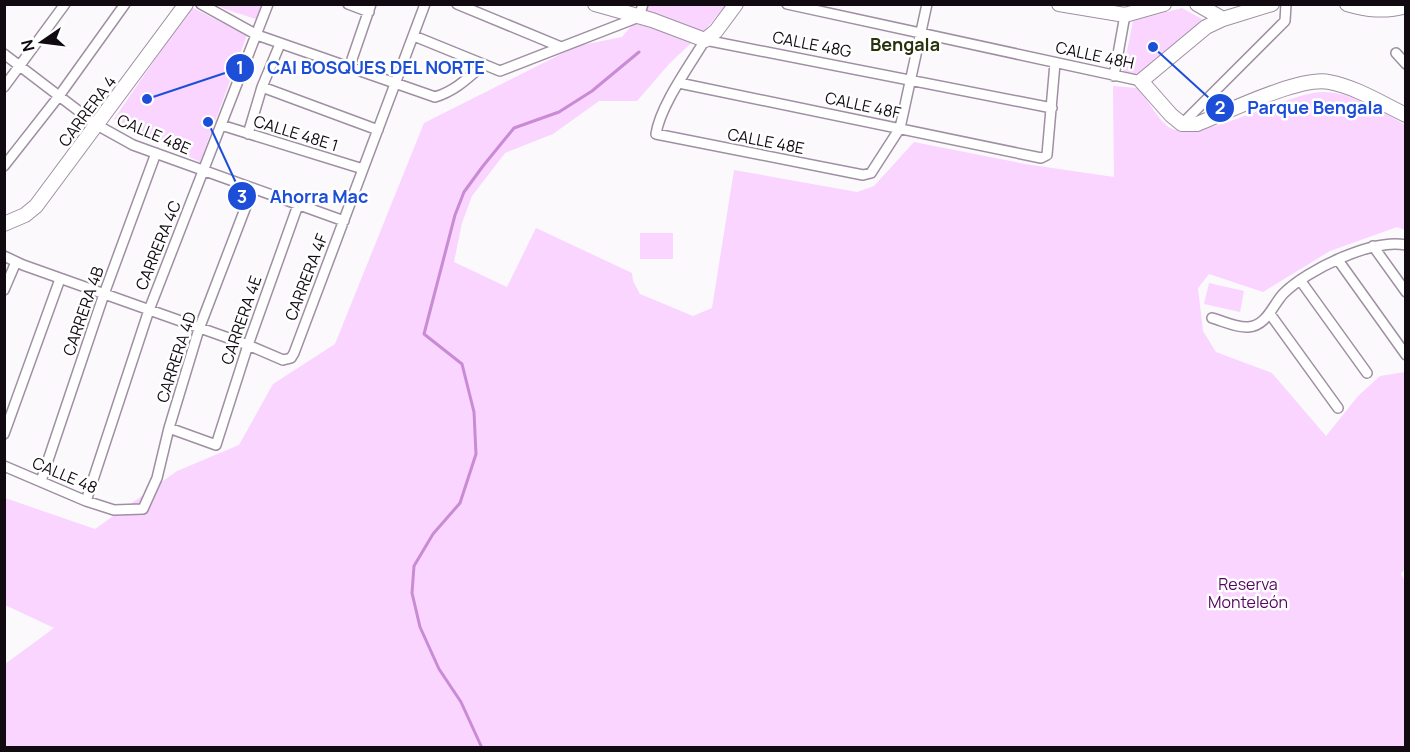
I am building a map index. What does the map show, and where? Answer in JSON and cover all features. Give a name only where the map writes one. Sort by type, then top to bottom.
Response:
[{"type":"street","points":[[4,87],[65,4]]},
{"type":"street","points":[[4,166],[125,4]]},
{"type":"street","name":"CARRERA 4","points":[[7,221],[25,215],[36,206],[186,4]]},
{"type":"street","points":[[201,4],[257,35],[435,97],[459,86],[483,65]]},
{"type":"street","name":"CARRERA 4C","points":[[86,501],[149,310],[268,4]]},
{"type":"street","points":[[348,4],[370,8],[349,68]]},
{"type":"street","name":"CARRERA 4F","points":[[248,345],[283,360],[291,358],[294,354],[425,4]]},
{"type":"street","points":[[458,4],[561,47]]},
{"type":"street","name":"CALLE 48G","points":[[595,4],[641,11],[705,40],[1052,108]]},
{"type":"street","points":[[679,83],[705,40],[716,31],[736,4]]},
{"type":"street","name":"CALLE 48H","points":[[787,4],[1141,81],[1182,124]]},
{"type":"street","points":[[900,128],[927,4]]},
{"type":"street","points":[[1059,4],[1125,15],[1164,4]]},
{"type":"street","points":[[1197,4],[1223,19]]},
{"type":"street","points":[[1141,81],[1206,27],[1254,7],[1272,4]]},
{"type":"street","points":[[1182,124],[1285,21],[1286,4]]},
{"type":"street","points":[[1347,4],[1380,10],[1406,6]]},
{"type":"street","points":[[414,36],[500,71],[561,47],[641,11]]},
{"type":"street","points":[[1114,76],[1125,15]]},
{"type":"street","points":[[248,134],[262,87],[280,44]]},
{"type":"street","points":[[1396,53],[1406,64]]},
{"type":"street","name":"CALLE 48E","points":[[4,54],[97,125],[133,145],[344,221]]},
{"type":"street","points":[[1052,108],[1055,63]]},
{"type":"street","points":[[1182,124],[1197,124],[1291,86],[1311,81],[1328,81],[1354,90],[1406,115]]},
{"type":"street","name":"CALLE 48E","points":[[679,83],[657,126],[656,134],[863,175],[871,173],[900,128]]},
{"type":"street","name":"CALLE 48F","points":[[679,83],[1041,158],[1047,155],[1052,108]]},
{"type":"street","points":[[262,87],[378,130]]},
{"type":"street","name":"CALLE 48E 1","points":[[221,125],[363,169]]},
{"type":"street","name":"CARRERA 4B","points":[[41,481],[104,294],[156,153]]},
{"type":"street","name":"CARRERA 4D","points":[[114,510],[143,509],[157,478],[169,428],[200,329],[253,188]]},
{"type":"street","name":"CARRERA 4E","points":[[169,428],[216,446],[248,345],[298,205]]},
{"type":"street","points":[[1212,318],[1247,327],[1254,325],[1270,314],[1284,294],[1300,280],[1338,260],[1373,246],[1392,243],[1406,245]]},
{"type":"street","points":[[1373,246],[1406,292]]},
{"type":"street","points":[[4,256],[60,279],[248,345]]},
{"type":"street","points":[[1338,260],[1406,355]]},
{"type":"street","points":[[4,290],[16,262]]},
{"type":"street","points":[[4,434],[60,279]]},
{"type":"street","points":[[1300,280],[1367,373]]},
{"type":"street","points":[[1270,314],[1338,408]]},
{"type":"street","name":"CALLE 48","points":[[4,466],[86,501],[114,510]]},
{"type":"green space","points":[[217,5],[264,5],[258,20]]},
{"type":"green space","name":"Reserva Monteleón","points":[[649,5],[726,5],[637,101],[599,101],[553,134],[505,153],[472,196],[462,223],[454,262],[507,287],[536,228],[632,273],[633,281],[640,294],[693,316],[712,308],[734,170],[857,192],[874,186],[914,142],[1025,164],[1114,177],[1113,86],[1138,88],[1162,121],[1179,131],[1218,125],[1289,100],[1325,92],[1357,99],[1405,125],[1405,230],[1397,227],[1330,251],[1263,292],[1209,274],[1198,288],[1203,331],[1216,352],[1272,373],[1326,436],[1358,396],[1380,376],[1405,372],[1406,568],[1401,574],[1406,583],[1405,747],[5,747],[5,664],[54,628],[5,605],[5,498],[95,529],[177,471],[239,445],[273,384],[335,344],[424,123],[577,46],[622,37]]},
{"type":"green space","points":[[191,7],[247,35],[200,162],[114,119]]},
{"type":"green space","points":[[1182,8],[1209,23],[1142,77],[1123,71],[1133,21]]},
{"type":"green space","points":[[640,233],[673,233],[673,259],[640,259]]},
{"type":"green space","points":[[1209,283],[1244,291],[1240,312],[1204,304]]},
{"type":"waterway","points":[[482,748],[461,702],[439,669],[420,627],[412,593],[414,566],[433,534],[460,503],[476,454],[474,412],[462,364],[424,334],[455,215],[464,192],[483,166],[514,128],[559,112],[592,91],[639,52]]},
{"type":"place","name":"Parque Bengala","points":[[1153,47]]},
{"type":"place","name":"CAI BOSQUES DEL NORTE","points":[[147,99]]},
{"type":"place","name":"Ahorra Mac","points":[[208,122]]},
{"type":"district","name":"Bengala","points":[[905,45]]}]
